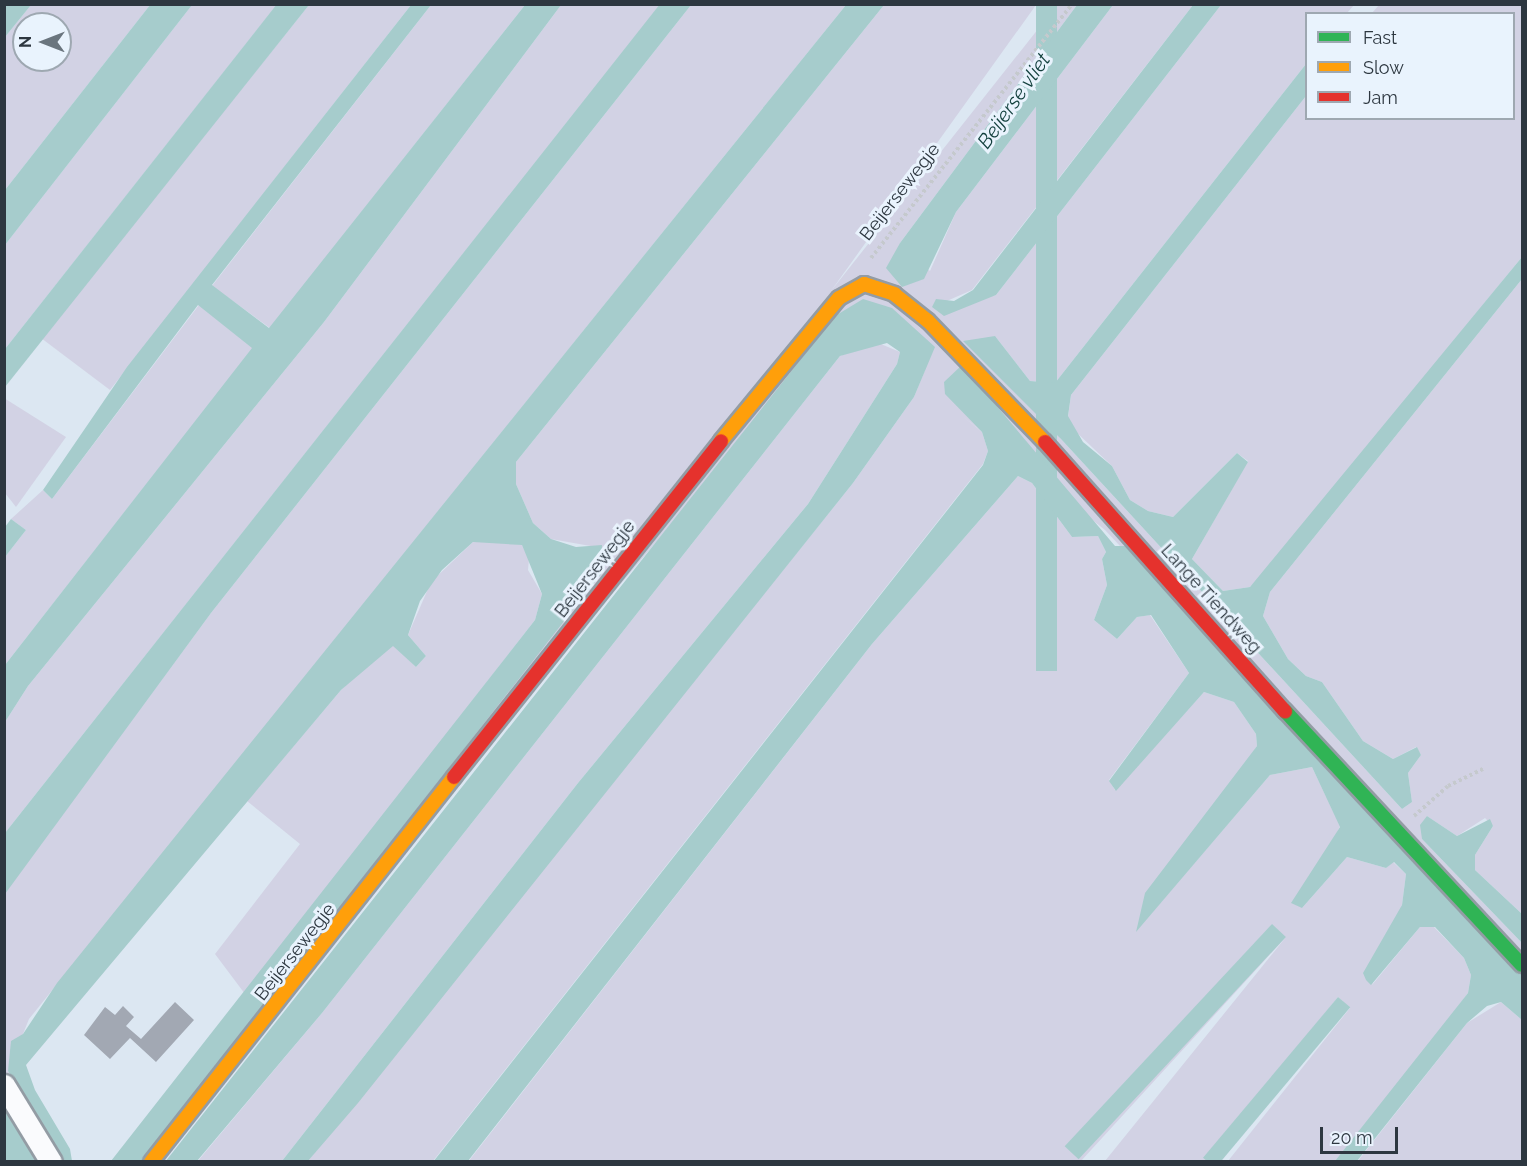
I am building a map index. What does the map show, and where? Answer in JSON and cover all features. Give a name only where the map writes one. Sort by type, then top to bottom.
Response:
[{"type":"street","name":"Lange Tiendweg","points":[[855,286],[894,294],[1003,395],[1396,832],[1522,965]]},
{"type":"street","name":"Beijersewegje","points":[[152,1161],[669,504],[839,297],[855,286]]},
{"type":"street","points":[[4,1085],[51,1161]]},
{"type":"path","name":"Beijersewegje","points":[[855,286],[869,261],[1072,4]]},
{"type":"path","points":[[1396,832],[1448,786],[1483,769]]},
{"type":"shaded area","points":[[31,5],[150,5],[5,190],[5,37],[12,28],[12,72],[72,72],[72,12],[25,12]]},
{"type":"shaded area","points":[[192,5],[277,5],[5,349],[5,245]]},
{"type":"shaded area","points":[[309,5],[411,5],[110,390],[41,338]]},
{"type":"shaded area","points":[[431,5],[525,5],[270,328],[212,286]]},
{"type":"shaded area","points":[[561,5],[660,5],[5,833],[5,722],[28,686],[324,322]]},
{"type":"shaded area","points":[[691,5],[846,5],[29,1019],[8,1071],[62,1161],[38,1161],[5,1107],[4,894],[211,613]]},
{"type":"shaded area","points":[[884,5],[1036,5],[831,291],[1057,5],[1077,5],[900,243],[930,271],[956,212],[1113,5],[1193,5],[972,290],[933,307],[996,295],[1221,5],[1354,5],[1348,12],[1305,12],[1305,65],[1055,383],[1030,381],[995,336],[1061,439],[1402,809],[1412,802],[1408,773],[1421,755],[1416,747],[1393,759],[1363,741],[1322,682],[1306,676],[1288,659],[1263,616],[1270,592],[1522,279],[1522,914],[1475,870],[1475,855],[1493,826],[1485,818],[1457,836],[1427,816],[1422,839],[1522,943],[1522,974],[1105,530],[960,414],[982,432],[988,451],[983,464],[433,1161],[308,1161],[853,483],[914,397],[925,370],[863,299],[258,1010],[596,547],[551,539],[533,523],[516,484],[516,462]]},
{"type":"shaded area","points":[[1379,5],[1522,5],[1522,257],[1266,571],[1250,587],[1223,591],[1192,559],[1248,461],[1237,453],[1173,517],[1148,511],[1130,500],[1112,466],[1074,430],[1068,417],[1071,395],[1305,97],[1305,120],[1515,120],[1515,12],[1373,12]]},
{"type":"shaded area","points":[[199,305],[253,348],[5,665],[5,557],[26,530],[11,519],[43,490],[52,499]]},
{"type":"shaded area","points":[[876,342],[900,352],[897,364],[808,504],[578,783],[282,1161],[197,1162],[322,1013],[840,356]]},
{"type":"shaded area","points":[[4,398],[66,437],[16,507],[5,493]]},
{"type":"shaded area","points":[[1018,476],[1032,483],[1072,537],[1098,536],[1106,552],[1102,559],[1107,585],[1094,620],[1117,639],[1137,617],[1150,615],[1189,673],[1109,780],[1115,790],[1204,692],[1234,702],[1256,734],[1257,746],[1137,930],[1270,775],[1312,767],[1340,826],[1302,908],[1347,857],[1386,868],[1393,862],[1406,874],[1402,905],[1372,985],[1420,927],[1434,927],[1464,958],[1471,975],[1468,993],[1408,1074],[1335,1161],[1228,1161],[1350,1008],[1338,997],[1207,1161],[1105,1161],[1286,937],[1081,1161],[468,1162],[872,644]]},
{"type":"shaded area","points":[[496,539],[522,545],[529,559],[528,570],[542,594],[535,620],[245,994],[215,954],[300,844],[247,801],[341,690],[381,652],[393,645],[416,667],[426,656],[408,635],[431,582],[473,542]]},
{"type":"shaded area","points":[[1501,1002],[1522,1020],[1522,1161],[1357,1162],[1467,1023]]},
{"type":"water","points":[[277,4],[309,5],[5,387],[5,349]]},
{"type":"water","points":[[660,4],[691,5],[211,613],[5,894],[5,833]]},
{"type":"water","points":[[4,5],[31,5],[25,12],[12,12],[12,28],[5,37]]},
{"type":"water","points":[[150,5],[192,5],[5,245],[5,190]]},
{"type":"water","points":[[411,5],[431,5],[212,285],[269,328],[525,5],[561,5],[324,322],[28,686],[5,722],[5,665],[252,348],[198,305],[52,499],[43,490],[127,367]]},
{"type":"water","points":[[846,5],[884,5],[516,462],[516,484],[533,523],[551,539],[576,547],[602,545],[601,574],[141,1161],[111,1161],[535,620],[542,594],[522,545],[473,542],[442,570],[420,601],[408,635],[426,656],[416,667],[393,646],[341,690],[26,1065],[35,1090],[70,1149],[72,1161],[62,1161],[8,1071],[11,1041],[23,1034],[57,983]]},
{"type":"water","points":[[1036,5],[1057,5],[1057,671],[1036,671]]},
{"type":"water","name":"Beijerse vliet","points":[[1077,5],[1113,5],[956,212],[924,279],[902,287],[886,268],[900,243]]},
{"type":"water","points":[[1193,5],[1221,5],[996,295],[944,316],[932,307],[936,299],[954,301],[973,290]]},
{"type":"water","points":[[1305,65],[1305,97],[1071,395],[1068,416],[1083,442],[1112,466],[1130,500],[1148,511],[1173,517],[1237,453],[1248,462],[1192,559],[1223,591],[1250,587],[1522,257],[1522,279],[1270,592],[1263,616],[1288,659],[1306,676],[1322,682],[1363,741],[1393,759],[1417,747],[1421,755],[1408,773],[1412,802],[1402,809],[1061,439],[963,341],[995,336],[1030,381],[1055,383]]},
{"type":"water","points":[[863,299],[892,308],[935,347],[914,397],[853,483],[358,1103],[308,1161],[282,1161],[578,783],[808,504],[897,364],[900,352],[887,343],[840,356],[322,1013],[197,1161],[165,1162],[835,316]]},
{"type":"water","points":[[962,365],[1115,546],[1126,546],[1522,974],[1522,1020],[1501,1002],[1487,1006],[1467,1023],[1357,1161],[1335,1161],[1468,993],[1471,975],[1464,958],[1435,927],[1420,927],[1371,985],[1366,980],[1363,973],[1402,905],[1406,874],[1394,862],[1386,868],[1347,857],[1302,908],[1291,903],[1340,827],[1312,767],[1270,775],[1136,932],[1145,893],[1257,746],[1256,734],[1234,702],[1204,692],[1116,791],[1109,781],[1189,673],[1151,615],[1137,617],[1117,639],[1094,620],[1107,585],[1102,559],[1106,552],[1098,536],[1072,537],[1032,483],[1018,476],[872,644],[468,1161],[433,1162],[983,465],[988,451],[982,432],[945,394],[944,382]]},
{"type":"water","points":[[11,519],[26,530],[5,557],[5,527]]},
{"type":"water","points":[[1427,816],[1457,836],[1490,819],[1493,826],[1475,855],[1475,870],[1522,914],[1522,943],[1422,839],[1420,825]]},
{"type":"water","points":[[1272,924],[1286,937],[1079,1159],[1065,1146]]},
{"type":"water","points":[[1338,997],[1350,1007],[1220,1162],[1208,1162],[1203,1158]]},
{"type":"water","points":[[5,1107],[38,1161],[5,1161]]},
{"type":"building","points":[[175,1002],[194,1020],[156,1062],[130,1038],[110,1059],[84,1035],[105,1007],[115,1015],[123,1006],[134,1017],[126,1026],[141,1039]]},
{"type":"traffic: fast","points":[[1285,711],[1522,965]]},
{"type":"traffic: slow","points":[[721,441],[839,298],[864,284],[894,294],[928,321],[1045,442]]},
{"type":"traffic: slow","points":[[151,1162],[454,777]]},
{"type":"traffic: jam","points":[[454,777],[721,441]]},
{"type":"traffic: jam","points":[[1045,442],[1285,711]]}]
